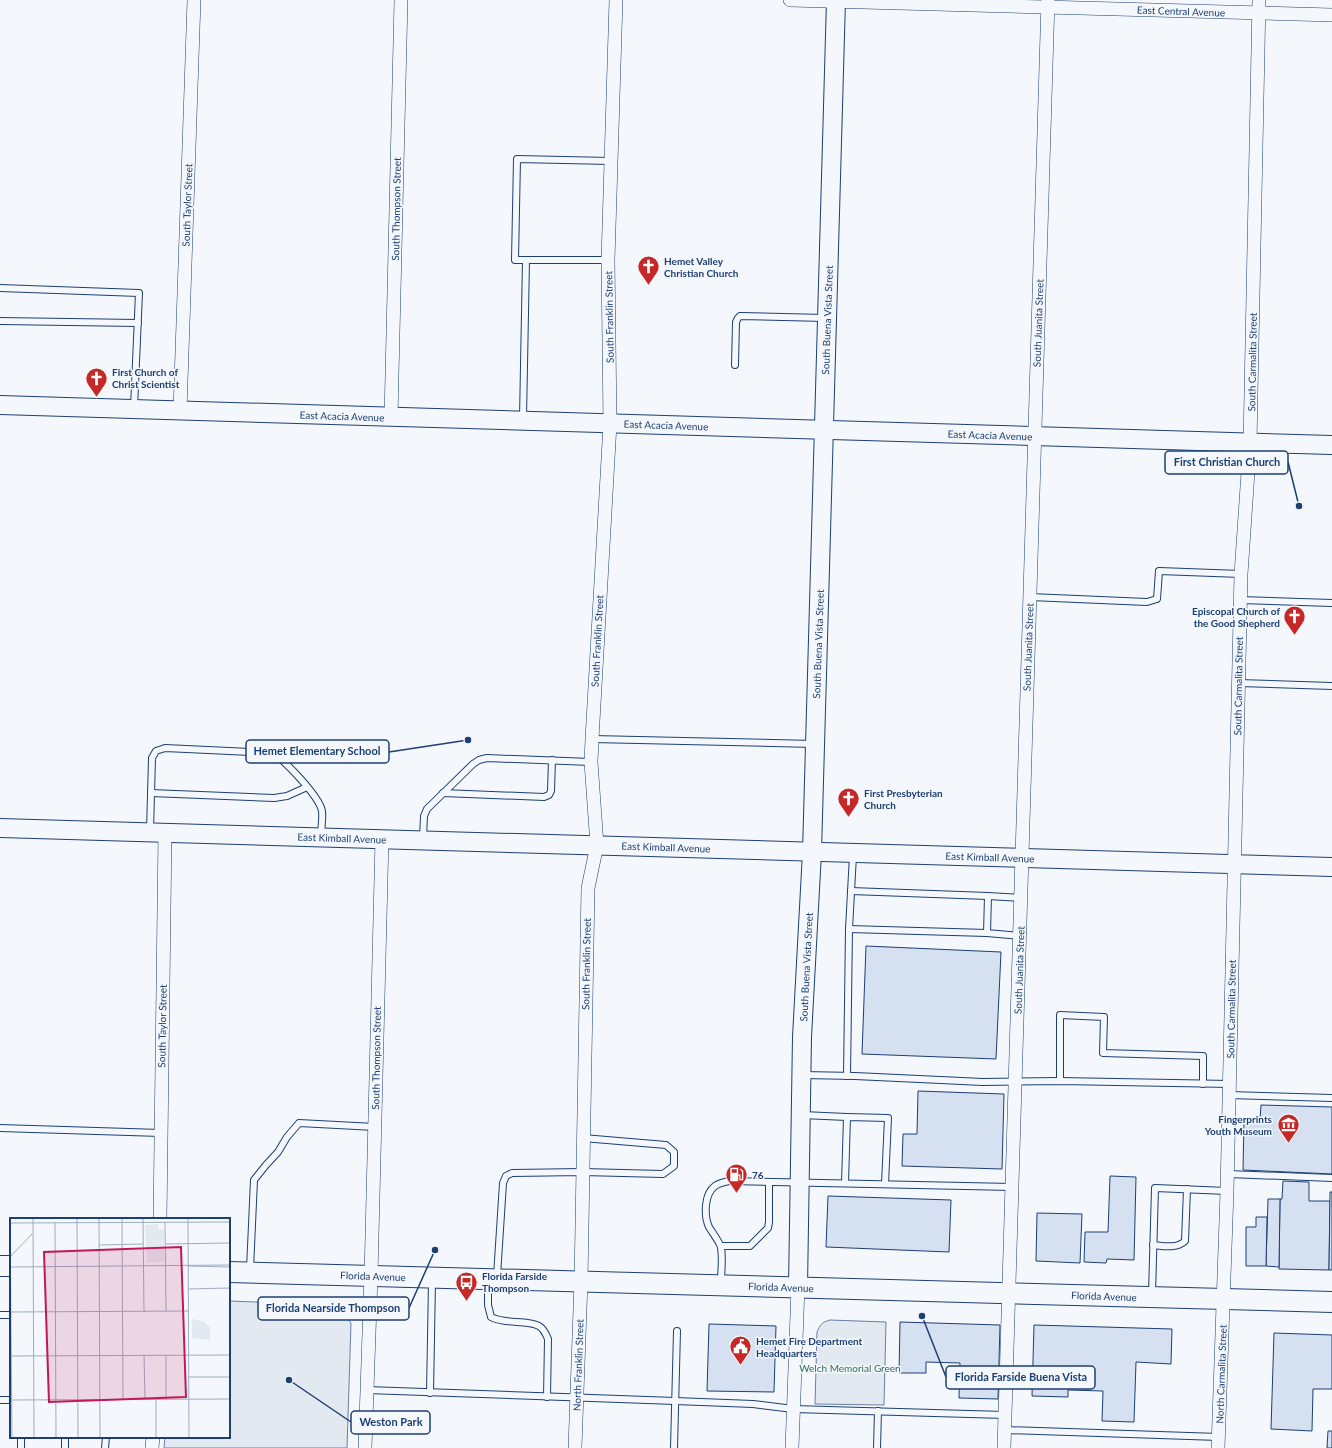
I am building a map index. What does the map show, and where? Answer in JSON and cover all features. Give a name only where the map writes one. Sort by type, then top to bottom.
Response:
[{"type":"main road","name":"Florida Avenue","points":[[230,1272],[1332,1302]]},
{"type":"street","name":"South Taylor Street","points":[[180,411],[194,0]]},
{"type":"street","name":"South Thompson Street","points":[[391,417],[401,0]]},
{"type":"street","name":"South Franklin Street","points":[[581,1281],[588,888],[596,846],[591,762],[610,424],[608,260],[616,0]]},
{"type":"street","name":"East Central Avenue","points":[[790,0],[1258,6],[1332,15]]},
{"type":"street","name":"South Buena Vista Street","points":[[798,1287],[802,1037],[812,852],[836,1]]},
{"type":"street","name":"South Juanita Street","points":[[1004,1448],[1048,4]]},
{"type":"street","name":"South Carmalita Street","points":[[1223,1299],[1228,1174],[1240,600],[1250,443],[1258,6]]},
{"type":"street","name":"East Acacia Avenue","points":[[0,405],[1332,445]]},
{"type":"street","name":"East Kimball Avenue","points":[[0,828],[1332,866]]},
{"type":"street","name":"South Taylor Street","points":[[157,833],[161,1133],[160,1218]]},
{"type":"street","name":"South Thompson Street","points":[[365,1448],[382,839]]},
{"type":"street","name":"North Franklin Street","points":[[575,1448],[581,1281]]},
{"type":"street","points":[[792,1448],[798,1287]]},
{"type":"street","name":"North Carmalita Street","points":[[1219,1443],[1223,1299]]},
{"type":"street","points":[[152,1448],[153,1438]]},
{"type":"lane","points":[[608,260],[515,260],[517,159],[611,161]]},
{"type":"lane","points":[[523,421],[526,260]]},
{"type":"lane","points":[[0,288],[139,293],[134,409]]},
{"type":"lane","points":[[735,365],[736,322],[740,316],[827,318]]},
{"type":"lane","points":[[0,321],[138,323]]},
{"type":"lane","points":[[1030,598],[1147,602],[1157,599],[1159,571],[1241,574]]},
{"type":"lane","points":[[1240,600],[1332,603]]},
{"type":"lane","points":[[1238,684],[1332,686]]},
{"type":"lane","points":[[592,739],[815,744]]},
{"type":"lane","points":[[157,833],[151,793],[152,758],[156,751],[165,748],[273,753],[280,758],[307,787],[318,802],[322,812],[321,838]]},
{"type":"lane","points":[[423,840],[424,816],[427,809],[442,793],[479,760],[487,758],[591,762]]},
{"type":"lane","points":[[442,793],[544,797],[549,795],[551,791],[552,760]]},
{"type":"lane","points":[[151,793],[274,798],[287,796],[307,787]]},
{"type":"lane","points":[[847,1076],[850,891],[853,853]]},
{"type":"lane","points":[[850,891],[1021,898]]},
{"type":"lane","points":[[987,933],[988,896]]},
{"type":"lane","points":[[849,930],[987,933],[1020,936]]},
{"type":"lane","points":[[1060,1081],[1060,1015],[1104,1017],[1103,1053],[1203,1056],[1204,1084]]},
{"type":"lane","points":[[802,1075],[1016,1082],[1060,1081],[1204,1084],[1229,1090],[1332,1098]]},
{"type":"lane","points":[[801,1115],[888,1118],[885,1184]]},
{"type":"lane","points":[[845,1183],[847,1117]]},
{"type":"lane","points":[[250,1273],[254,1180],[278,1152],[295,1127],[299,1123],[375,1127]]},
{"type":"lane","points":[[0,1128],[161,1133]]},
{"type":"lane","points":[[547,1397],[548,1339],[545,1331],[539,1326],[499,1321],[491,1317],[488,1305],[493,1279],[503,1183],[506,1176],[512,1173],[583,1172],[664,1174],[674,1166],[674,1152],[666,1145],[583,1138]]},
{"type":"lane","points":[[1228,1174],[1332,1178]]},
{"type":"lane","points":[[721,1285],[721,1246],[714,1237],[708,1224],[706,1209],[708,1196],[714,1187],[721,1183],[729,1181],[1012,1187]]},
{"type":"lane","points":[[721,1246],[750,1246],[768,1228],[769,1182]]},
{"type":"lane","points":[[1152,1297],[1155,1188],[1227,1191]]},
{"type":"lane","points":[[1153,1245],[1177,1246],[1181,1245],[1184,1241],[1187,1189]]},
{"type":"lane","points":[[430,1393],[432,1277]]},
{"type":"lane","points":[[674,1448],[677,1331]]},
{"type":"lane","points":[[367,1390],[675,1400],[753,1404],[793,1409],[1005,1415]]},
{"type":"lane","points":[[877,1448],[878,1411]]},
{"type":"lane","points":[[1005,1430],[1219,1443]]},
{"type":"lane","points":[[64,1448],[65,1438]]},
{"type":"lane","points":[[105,1448],[106,1438]]},
{"type":"green space","points":[[230,1301],[334,1305],[351,1323],[347,1448],[164,1448],[165,1438],[230,1438]]},
{"type":"green space","name":"Welch Memorial Green","points":[[830,1320],[886,1322],[884,1405],[815,1404],[817,1332],[822,1324]]},
{"type":"building","points":[[866,946],[1001,952],[996,1059],[862,1054]]},
{"type":"building","points":[[918,1091],[1004,1094],[1002,1169],[902,1166],[903,1134],[917,1134]]},
{"type":"building","name":"Fingerprints Youth Museum","points":[[1261,1105],[1332,1107],[1332,1174],[1243,1170],[1244,1119],[1260,1120]]},
{"type":"building","points":[[1110,1176],[1136,1177],[1134,1260],[1107,1259],[1106,1263],[1084,1262],[1085,1232],[1108,1232]]},
{"type":"building","points":[[1283,1181],[1309,1182],[1309,1201],[1330,1201],[1329,1270],[1279,1269],[1280,1199],[1282,1199]]},
{"type":"building","points":[[1330,1192],[1332,1192],[1332,1270],[1329,1270]]},
{"type":"building","points":[[828,1196],[951,1200],[949,1252],[826,1247]]},
{"type":"building","points":[[1268,1199],[1280,1199],[1279,1267],[1266,1266]]},
{"type":"building","points":[[1037,1213],[1082,1214],[1080,1263],[1036,1261]]},
{"type":"building","points":[[1256,1217],[1267,1217],[1266,1266],[1246,1266],[1246,1227],[1256,1227]]},
{"type":"building","points":[[900,1322],[1000,1325],[998,1399],[959,1398],[960,1363],[926,1362],[926,1373],[899,1373]]},
{"type":"building","points":[[709,1324],[776,1326],[774,1392],[707,1391]]},
{"type":"building","points":[[1034,1325],[1172,1329],[1171,1364],[1136,1362],[1134,1422],[1102,1421],[1103,1391],[1068,1390],[1068,1397],[1032,1396]]},
{"type":"building","points":[[1274,1333],[1332,1335],[1332,1389],[1313,1389],[1312,1431],[1271,1429]]},
{"type":"building","points":[[1328,1431],[1332,1431],[1332,1448],[1327,1448]]},
{"type":"place","name":"Hemet Valley Christian Church","points":[[649,286]]},
{"type":"place","name":"First Church of Christ Scientist","points":[[96,398]]},
{"type":"place","name":"First Christian Church","points":[[1299,506]]},
{"type":"place","name":"Episcopal Church of the Good Shepherd","points":[[1295,636]]},
{"type":"place","name":"Hemet Elementary School","points":[[468,740]]},
{"type":"place","name":"First Presbyterian Church","points":[[849,818]]},
{"type":"place","name":"Fingerprints Youth Museum","points":[[1288,1144]]},
{"type":"place","name":"76","points":[[736,1194]]},
{"type":"place","name":"Florida Nearside Thompson","points":[[435,1250]]},
{"type":"place","name":"Florida Farside Thompson","points":[[467,1302]]},
{"type":"place","name":"Florida Farside Buena Vista","points":[[922,1316]]},
{"type":"place","name":"Hemet Fire Department Headquarters","points":[[740,1366]]},
{"type":"place","name":"Weston Park","points":[[289,1380]]}]
